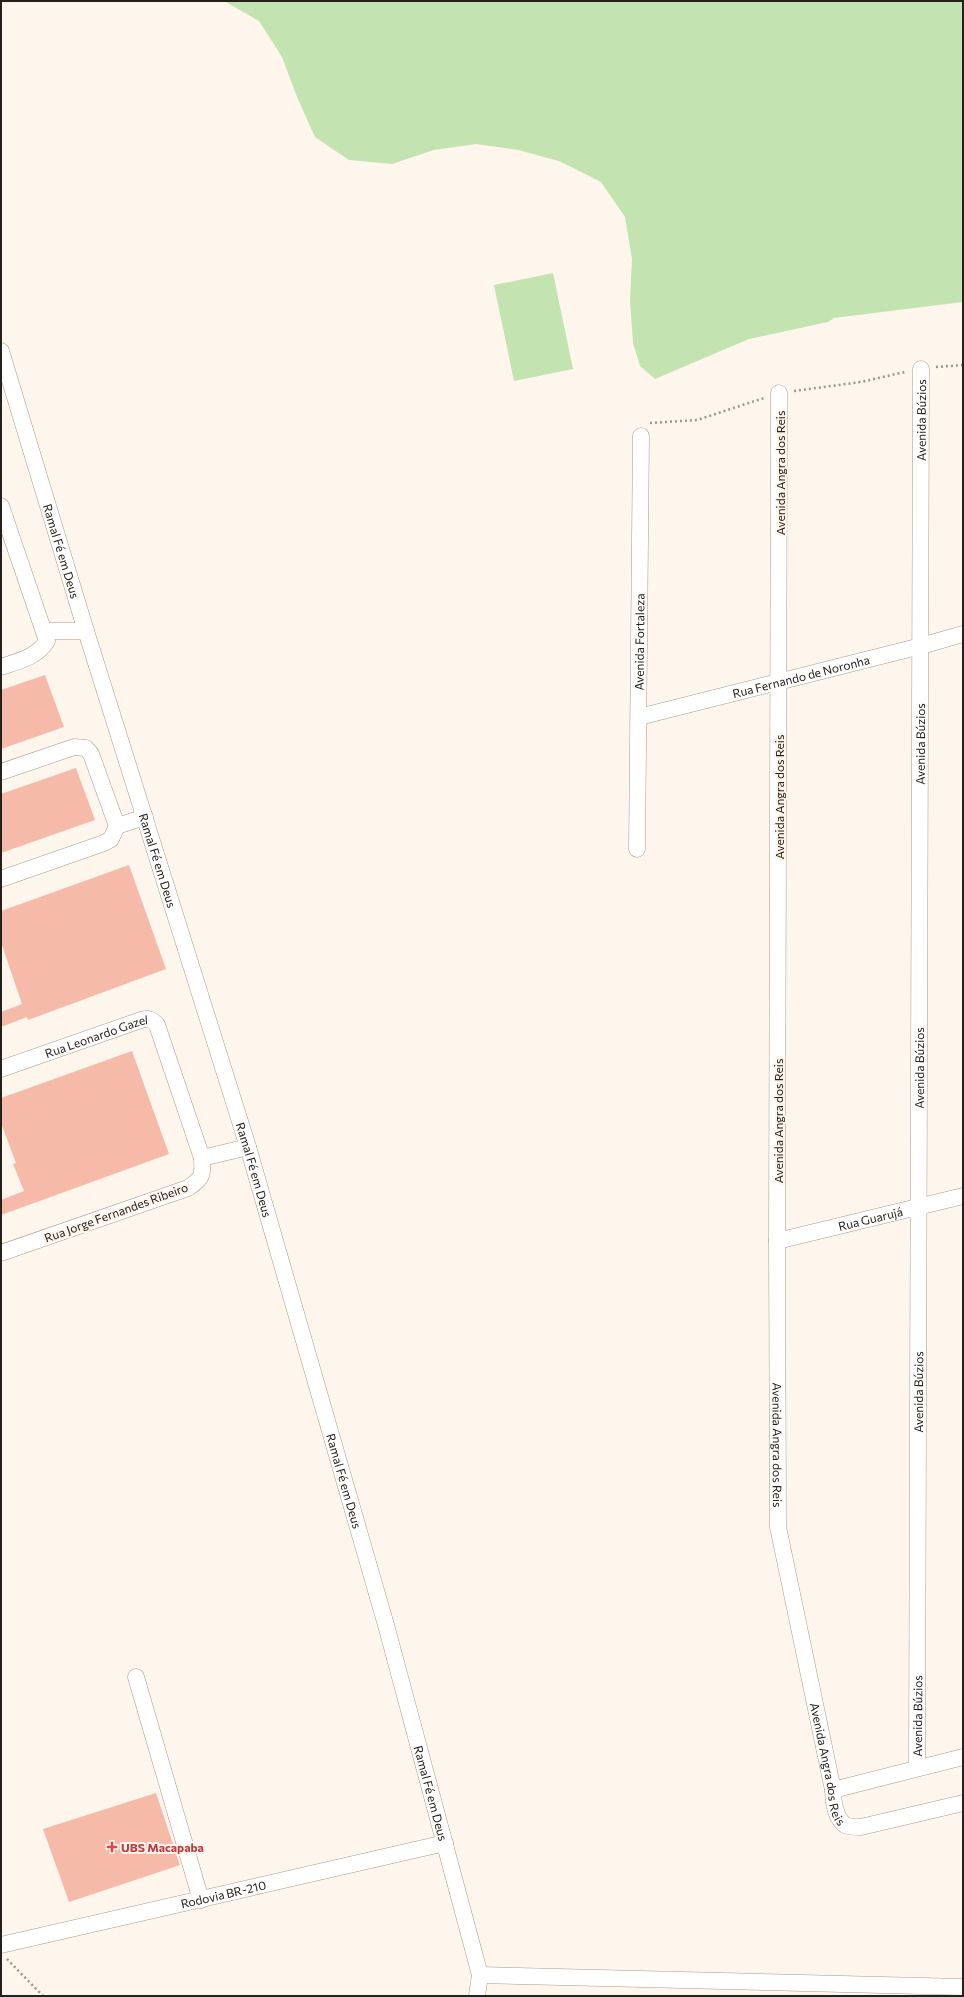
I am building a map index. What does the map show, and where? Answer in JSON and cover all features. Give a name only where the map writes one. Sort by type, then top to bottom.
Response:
[{"type":"street","name":"Ramal Fé em Deus","points":[[1,351],[86,631],[248,1147],[386,1625],[445,1843],[480,1975],[477,1996]]},
{"type":"street","name":"Avenida Búzios","points":[[917,1768],[922,369]]},
{"type":"street","name":"Avenida Angra dos Reis","points":[[780,393],[777,1241],[778,1527],[833,1790],[835,1807],[841,1820],[846,1825],[861,1827],[963,1803]]},
{"type":"street","name":"Avenida Fortaleza","points":[[637,849],[640,717],[641,436]]},
{"type":"street","points":[[1,506],[47,641],[42,649],[34,655],[1,667]]},
{"type":"street","points":[[45,632],[86,631]]},
{"type":"street","name":"Rua Fernando de Noronha","points":[[640,717],[963,634]]},
{"type":"street","points":[[1,772],[74,747],[86,748],[91,754],[117,826],[111,839],[104,843],[1,879]]},
{"type":"street","points":[[117,826],[145,817]]},
{"type":"street","name":"Rua Leonardo Gazel","points":[[1,1069],[148,1019],[157,1025],[184,1104]]},
{"type":"street","name":"Rua Jorge Fernandes Ribeiro","points":[[1,1253],[188,1188],[199,1180],[203,1172],[202,1158],[184,1104]]},
{"type":"street","points":[[202,1158],[248,1147]]},
{"type":"street","name":"Rua Guarujá","points":[[777,1241],[963,1196]]},
{"type":"street","points":[[136,1677],[202,1900]]},
{"type":"street","points":[[833,1790],[963,1757]]},
{"type":"street","name":"Rodovia BR-210","points":[[4,1952],[202,1900],[445,1843]]},
{"type":"street","points":[[480,1975],[963,1987]]},
{"type":"path","points":[[641,436],[643,428],[648,423],[697,420],[780,393],[861,382],[922,369],[963,365]]},
{"type":"path","points":[[4,1952],[43,1996]]},
{"type":"green space","points":[[224,1],[963,1],[963,302],[834,318],[828,322],[749,339],[655,379],[640,366],[633,343],[630,301],[632,259],[625,217],[601,182],[559,161],[518,150],[476,144],[434,150],[392,164],[349,160],[315,137],[297,97],[282,57],[259,21]]},
{"type":"green space","points":[[553,273],[573,369],[514,381],[494,285]]},
{"type":"building","points":[[45,675],[64,727],[1,749],[1,690]]},
{"type":"building","points":[[76,768],[95,820],[1,853],[1,794]]},
{"type":"building","points":[[129,865],[166,969],[28,1020],[27,1017],[1,1027],[1,1012],[22,1004],[1,942],[1,911]]},
{"type":"building","points":[[132,1051],[169,1154],[1,1215],[1,1200],[24,1191],[13,1164],[16,1163],[1,1123],[1,1098]]},
{"type":"building","name":"UBS Macapaba","points":[[156,1793],[180,1865],[69,1902],[43,1829]]},
{"type":"place","name":"UBS Macapaba","points":[[112,1847]]}]
